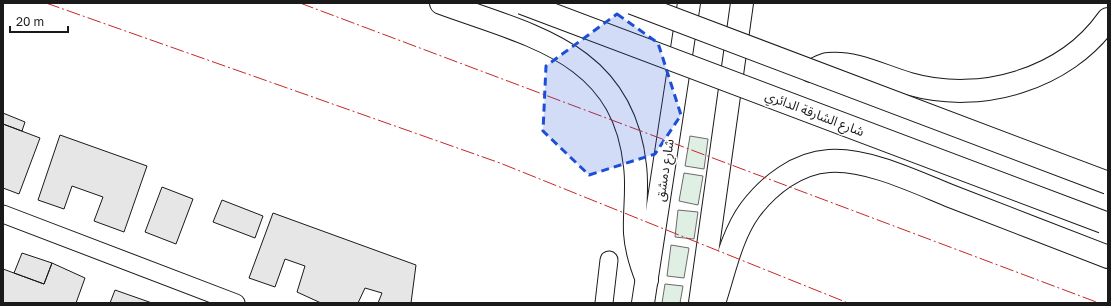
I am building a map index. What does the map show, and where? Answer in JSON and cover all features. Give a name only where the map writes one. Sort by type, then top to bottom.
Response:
[{"type":"main road","points":[[440,3],[545,41],[572,55],[594,74],[613,98],[626,124],[634,150],[636,178],[635,237],[638,254],[646,280]]},
{"type":"main road","name":"شارع الشارقة الدائري","points":[[522,3],[1105,223]]},
{"type":"main road","points":[[632,3],[1108,183]]},
{"type":"main road","name":"شارع دمشق","points":[[643,303],[689,3]]},
{"type":"main road","points":[[700,303],[742,3]]},
{"type":"main road","points":[[812,71],[826,64],[839,64],[863,68],[910,84],[934,90],[958,92],[1005,86],[1028,79],[1050,69],[1070,56],[1089,41],[1108,19]]},
{"type":"main road","points":[[714,303],[738,230],[749,212],[774,185],[791,173],[812,164],[828,161],[848,160],[867,165],[1108,257]]},
{"type":"street","points":[[3,214],[236,303]]},
{"type":"street","points":[[604,303],[609,260]]},
{"type":"highlighted area","points":[[617,14],[658,43],[681,115],[655,154],[589,175],[543,131],[546,66]]},
{"type":"green space","points":[[690,136],[708,139],[704,169],[685,166]]},
{"type":"green space","points":[[684,173],[703,176],[698,205],[679,201]]},
{"type":"green space","points":[[678,210],[698,212],[694,239],[675,237]]},
{"type":"green space","points":[[671,245],[689,248],[684,278],[667,276]]},
{"type":"green space","points":[[665,284],[683,286],[680,303],[662,303]]},
{"type":"building","points":[[3,113],[25,122],[22,131],[3,124]]},
{"type":"building","points":[[3,124],[40,138],[19,194],[3,188]]},
{"type":"building","points":[[60,135],[147,166],[124,232],[94,221],[103,197],[72,186],[64,209],[38,200]]},
{"type":"building","points":[[162,187],[193,199],[176,244],[145,232]]},
{"type":"building","points":[[222,200],[263,216],[255,238],[213,222]]},
{"type":"building","points":[[273,213],[416,265],[411,303],[378,303],[382,293],[365,288],[358,303],[321,303],[297,292],[305,266],[285,259],[275,287],[249,278]]},
{"type":"building","points":[[22,253],[52,263],[44,284],[14,273]]},
{"type":"building","points":[[52,263],[85,278],[76,303],[3,303],[3,269],[44,284]]},
{"type":"building","points":[[115,290],[152,303],[110,303]]},
{"type":"power","points":[[46,3],[500,163],[848,303]]},
{"type":"power","points":[[300,3],[1099,303]]}]
